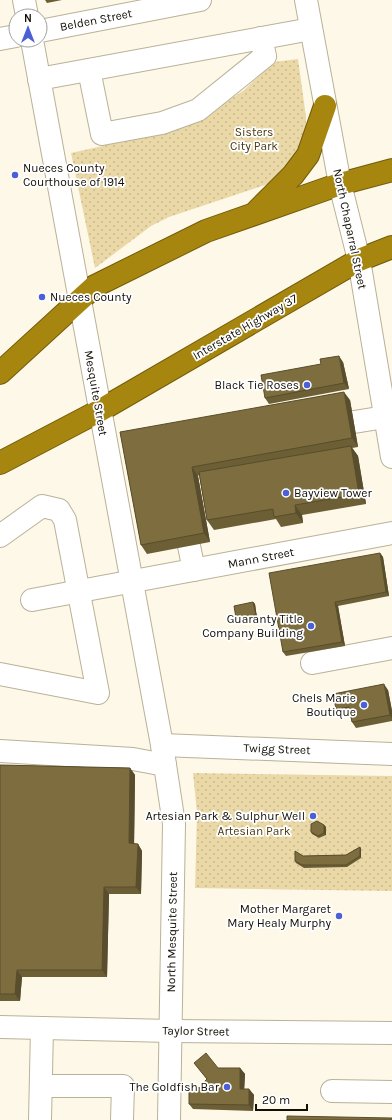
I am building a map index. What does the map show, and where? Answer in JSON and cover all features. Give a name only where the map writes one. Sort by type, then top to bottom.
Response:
[{"type":"highway","points":[[253,214],[293,175],[308,155],[325,106]]},
{"type":"highway","points":[[0,372],[85,298],[206,231],[340,184],[392,170]]},
{"type":"highway","name":"Interstate Highway 37","points":[[0,463],[99,411],[359,260],[392,247]]},
{"type":"street","name":"Belden Street","points":[[48,29],[200,0]]},
{"type":"street","name":"North Chaparral Street","points":[[306,0],[340,184],[359,260],[388,415],[392,457]]},
{"type":"street","points":[[39,79],[312,29]]},
{"type":"street","points":[[89,70],[102,134],[162,123],[198,110],[265,56],[261,38]]},
{"type":"street","name":"Mesquite Street","points":[[33,48],[85,298],[99,411],[119,461],[131,583],[163,755]]},
{"type":"street","points":[[354,422],[388,415]]},
{"type":"street","points":[[0,536],[42,506],[59,510],[64,520],[98,693],[0,674]]},
{"type":"street","name":"Mann Street","points":[[32,600],[131,583],[392,533]]},
{"type":"street","points":[[189,546],[194,570]]},
{"type":"street","points":[[312,664],[392,648]]},
{"type":"street","name":"Twigg Street","points":[[0,751],[133,759],[163,755],[392,754]]},
{"type":"street","name":"North Mesquite Street","points":[[163,755],[174,824],[169,1120]]},
{"type":"street","name":"Taylor Street","points":[[0,1027],[171,1031],[392,1032]]},
{"type":"street","points":[[40,1120],[42,1028]]},
{"type":"street","points":[[41,1086],[123,1086],[122,1120]]},
{"type":"street","points":[[332,1091],[392,1092]]},
{"type":"green space","name":"Sisters City Park","points":[[298,59],[306,127],[298,161],[274,182],[169,217],[151,226],[95,268],[71,153],[152,135],[201,121],[215,109],[243,91],[274,62]]},
{"type":"green space","name":"Artesian Park","points":[[193,773],[392,776],[392,891],[195,888],[197,813]]},
{"type":"building","name":"Black Tie Roses","points":[[339,356],[344,383],[265,398],[261,375],[321,364],[320,359]]},
{"type":"building","points":[[344,392],[352,438],[192,467],[204,533],[141,545],[120,432]]},
{"type":"building","name":"Bayview Tower","points":[[351,446],[359,494],[295,505],[296,513],[274,517],[273,509],[207,520],[199,472]]},
{"type":"building","name":"Guaranty Title Company Building","points":[[380,553],[386,592],[335,602],[342,642],[283,652],[269,573]]},
{"type":"building","points":[[253,602],[256,615],[236,618],[234,606]]},
{"type":"building","name":"Chels Marie Boutique","points":[[384,684],[390,715],[352,722],[349,707],[336,709],[333,694]]},
{"type":"building","points":[[0,765],[130,768],[129,843],[138,844],[136,887],[104,887],[102,970],[17,970],[15,994],[0,994]]},
{"type":"building","points":[[317,821],[324,825],[324,833],[318,836],[311,832],[311,824]]},
{"type":"building","points":[[360,847],[360,856],[346,865],[302,865],[295,861],[295,851],[303,856],[346,855]]},
{"type":"building","name":"The Goldfish Bar","points":[[206,1053],[218,1068],[240,1068],[240,1089],[249,1089],[249,1105],[189,1104],[189,1087],[203,1088],[203,1083],[207,1079],[194,1063]]},
{"type":"building","points":[[287,1116],[392,1118],[392,1120],[287,1120]]},
{"type":"place","name":"Nueces County Courthouse of 1914","points":[[15,175]]},
{"type":"place","name":"Nueces County","points":[[42,297]]},
{"type":"place","name":"Black Tie Roses","points":[[307,385]]},
{"type":"place","name":"Bayview Tower","points":[[286,493]]},
{"type":"place","name":"Guaranty Title Company Building","points":[[311,626]]},
{"type":"place","name":"Chels Marie Boutique","points":[[364,705]]},
{"type":"place","name":"Artesian Park & Sulphur Well","points":[[313,816]]},
{"type":"place","name":"Mother Margaret Mary Healy Murphy","points":[[339,916]]},
{"type":"place","name":"The Goldfish Bar","points":[[227,1087]]}]
